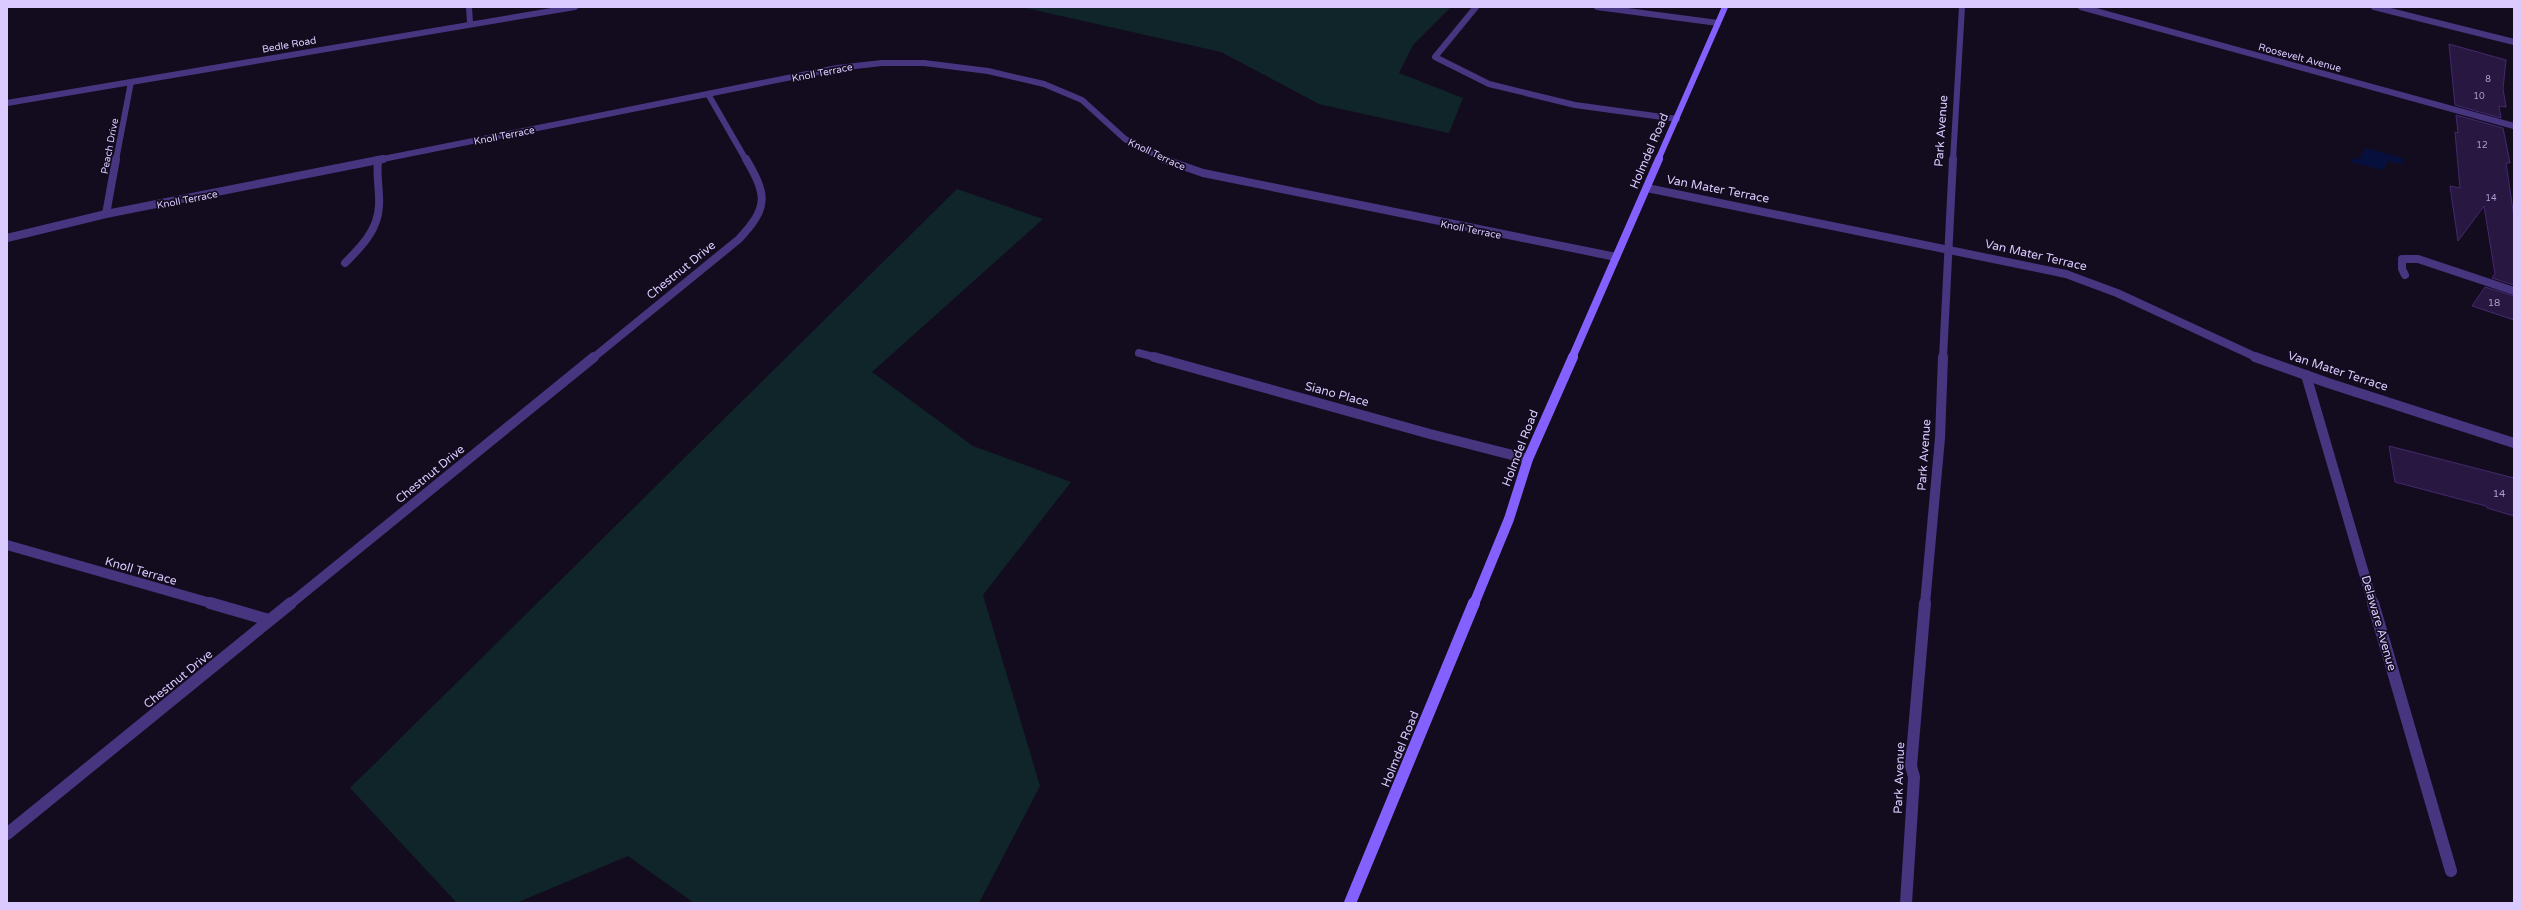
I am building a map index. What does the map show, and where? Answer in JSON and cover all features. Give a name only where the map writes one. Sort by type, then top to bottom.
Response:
[{"type":"main road","name":"Holmdel Road","points":[[1350,903],[1509,519],[1528,459],[1616,257],[1648,188],[1725,7]]},
{"type":"street","points":[[469,7],[470,23]]},
{"type":"street","name":"Bedle Road","points":[[7,103],[470,23],[575,7]]},
{"type":"street","points":[[1476,7],[1435,57],[1489,84],[1575,105],[1677,119]]},
{"type":"street","points":[[1597,7],[1718,23]]},
{"type":"street","name":"Park Avenue","points":[[1906,903],[1914,777],[1911,766],[1940,438],[1947,249],[1962,7]]},
{"type":"street","name":"Roosevelt Avenue","points":[[2081,7],[2514,126]]},
{"type":"street","points":[[2374,7],[2514,42]]},
{"type":"street","name":"Knoll Terrace","points":[[7,238],[106,214],[708,94],[866,64],[914,61],[959,65],[1032,81],[1063,90],[1086,103],[1107,125],[1125,139],[1179,165],[1203,173],[1616,257]]},
{"type":"street","name":"Peach Drive","points":[[106,214],[131,82]]},
{"type":"street","name":"Chestnut Drive","points":[[7,834],[733,244],[750,227],[762,206],[760,184],[708,94]]},
{"type":"street","points":[[345,264],[368,239],[377,221],[379,206],[375,179],[378,160]]},
{"type":"street","name":"Van Mater Terrace","points":[[1648,188],[2044,269],[2087,281],[2128,297],[2217,341],[2306,375],[2514,443]]},
{"type":"street","points":[[2404,275],[2402,269],[2402,259],[2418,259],[2514,291]]},
{"type":"street","name":"Siano Place","points":[[1139,353],[1210,370],[1273,390],[1528,459]]},
{"type":"street","name":"Delaware Avenue","points":[[2306,375],[2451,871]]},
{"type":"street","name":"Knoll Terrace","points":[[7,545],[269,620]]},
{"type":"green space","points":[[1021,7],[1451,7],[1413,45],[1399,73],[1463,98],[1449,133],[1319,104],[1221,52]]},
{"type":"green space","points":[[957,189],[1043,219],[872,372],[973,446],[1071,482],[983,595],[1040,786],[979,903],[694,903],[628,856],[516,903],[457,903],[350,788]]},
{"type":"shaded area","points":[[2366,148],[2405,159],[2401,164],[2388,161],[2383,170],[2350,162],[2353,158],[2358,160]]},
{"type":"building","points":[[2449,44],[2506,60],[2503,89],[2506,107],[2499,106],[2501,118],[2455,105]]},
{"type":"building","points":[[2456,115],[2503,128],[2510,163],[2506,163],[2514,217],[2514,285],[2492,278],[2495,274],[2484,206],[2458,241],[2450,186],[2460,188],[2455,132],[2458,133]]},
{"type":"building","points":[[2485,287],[2514,296],[2514,320],[2472,306]]},
{"type":"building","points":[[2389,446],[2514,478],[2514,516],[2487,508],[2486,506],[2395,482]]}]
